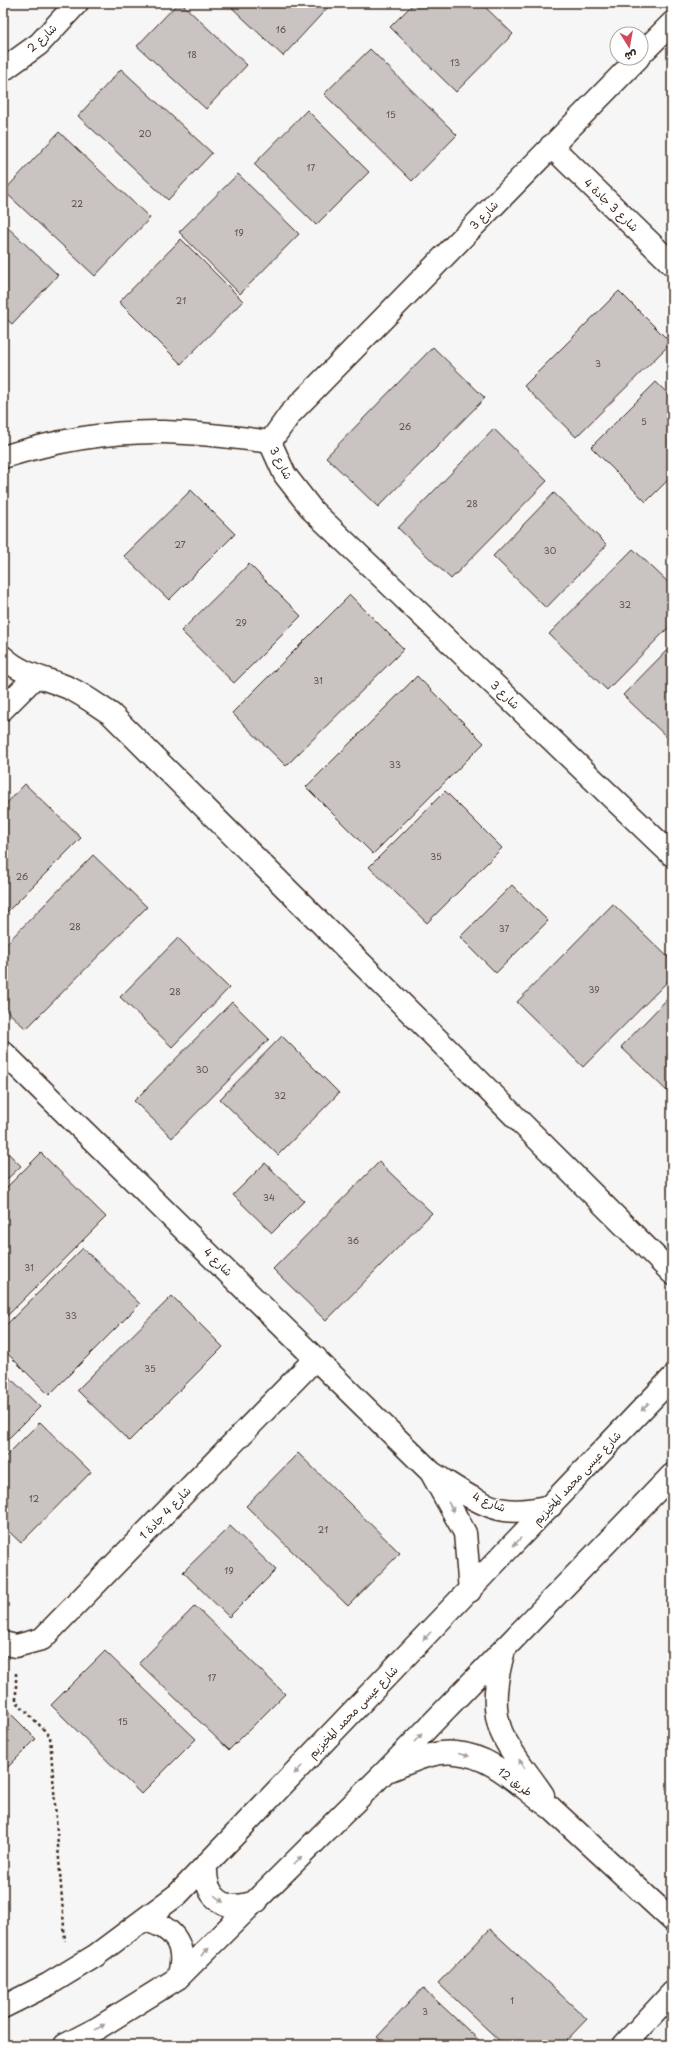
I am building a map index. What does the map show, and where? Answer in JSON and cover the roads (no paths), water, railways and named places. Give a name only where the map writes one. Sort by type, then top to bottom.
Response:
[{"type":"street","name":"شارع 2","points":[[3,70],[39,44],[77,3]]},
{"type":"street","points":[[649,46],[672,23]]},
{"type":"street","name":"شارع 3","points":[[630,66],[290,414],[270,442],[285,475],[313,511],[672,855]]},
{"type":"street","name":"شارع 3 جادة 4","points":[[551,146],[672,264]]},
{"type":"street","points":[[3,457],[57,443],[125,434],[164,432],[217,435],[270,442]]},
{"type":"street","points":[[3,657],[9,663],[35,677],[69,688],[110,714],[672,1273]]},
{"type":"street","points":[[3,709],[35,677]]},
{"type":"street","name":"شارع 4","points":[[3,1052],[432,1473],[478,1500],[504,1510],[526,1511],[551,1506]]},
{"type":"street","name":"شارع 4 جادة 1","points":[[10,1644],[42,1638],[316,1358]]},
{"type":"street","name":"شارع عيسى محمد المخيزيم","points":[[3,2007],[67,1973],[95,1956],[178,1894],[470,1591],[672,1378]]},
{"type":"street","name":"شارع 4","points":[[432,1473],[464,1533],[470,1591]]},
{"type":"street","points":[[65,2045],[98,2028],[178,1978],[386,1771],[672,1476]]},
{"type":"street","name":"طريق 12","points":[[504,1650],[498,1673],[496,1703],[501,1731],[551,1808]]},
{"type":"street","name":"طريق 12","points":[[386,1771],[427,1756],[455,1752],[480,1759],[505,1772],[531,1795],[551,1808],[672,1920]]},
{"type":"street","points":[[206,1865],[205,1878],[210,1891],[219,1901],[231,1906],[245,1906],[257,1901]]},
{"type":"street","points":[[144,1920],[157,1923],[169,1930],[177,1940],[182,1953],[182,1966],[178,1978]]},
{"type":"street","points":[[624,2045],[672,1993]]}]
